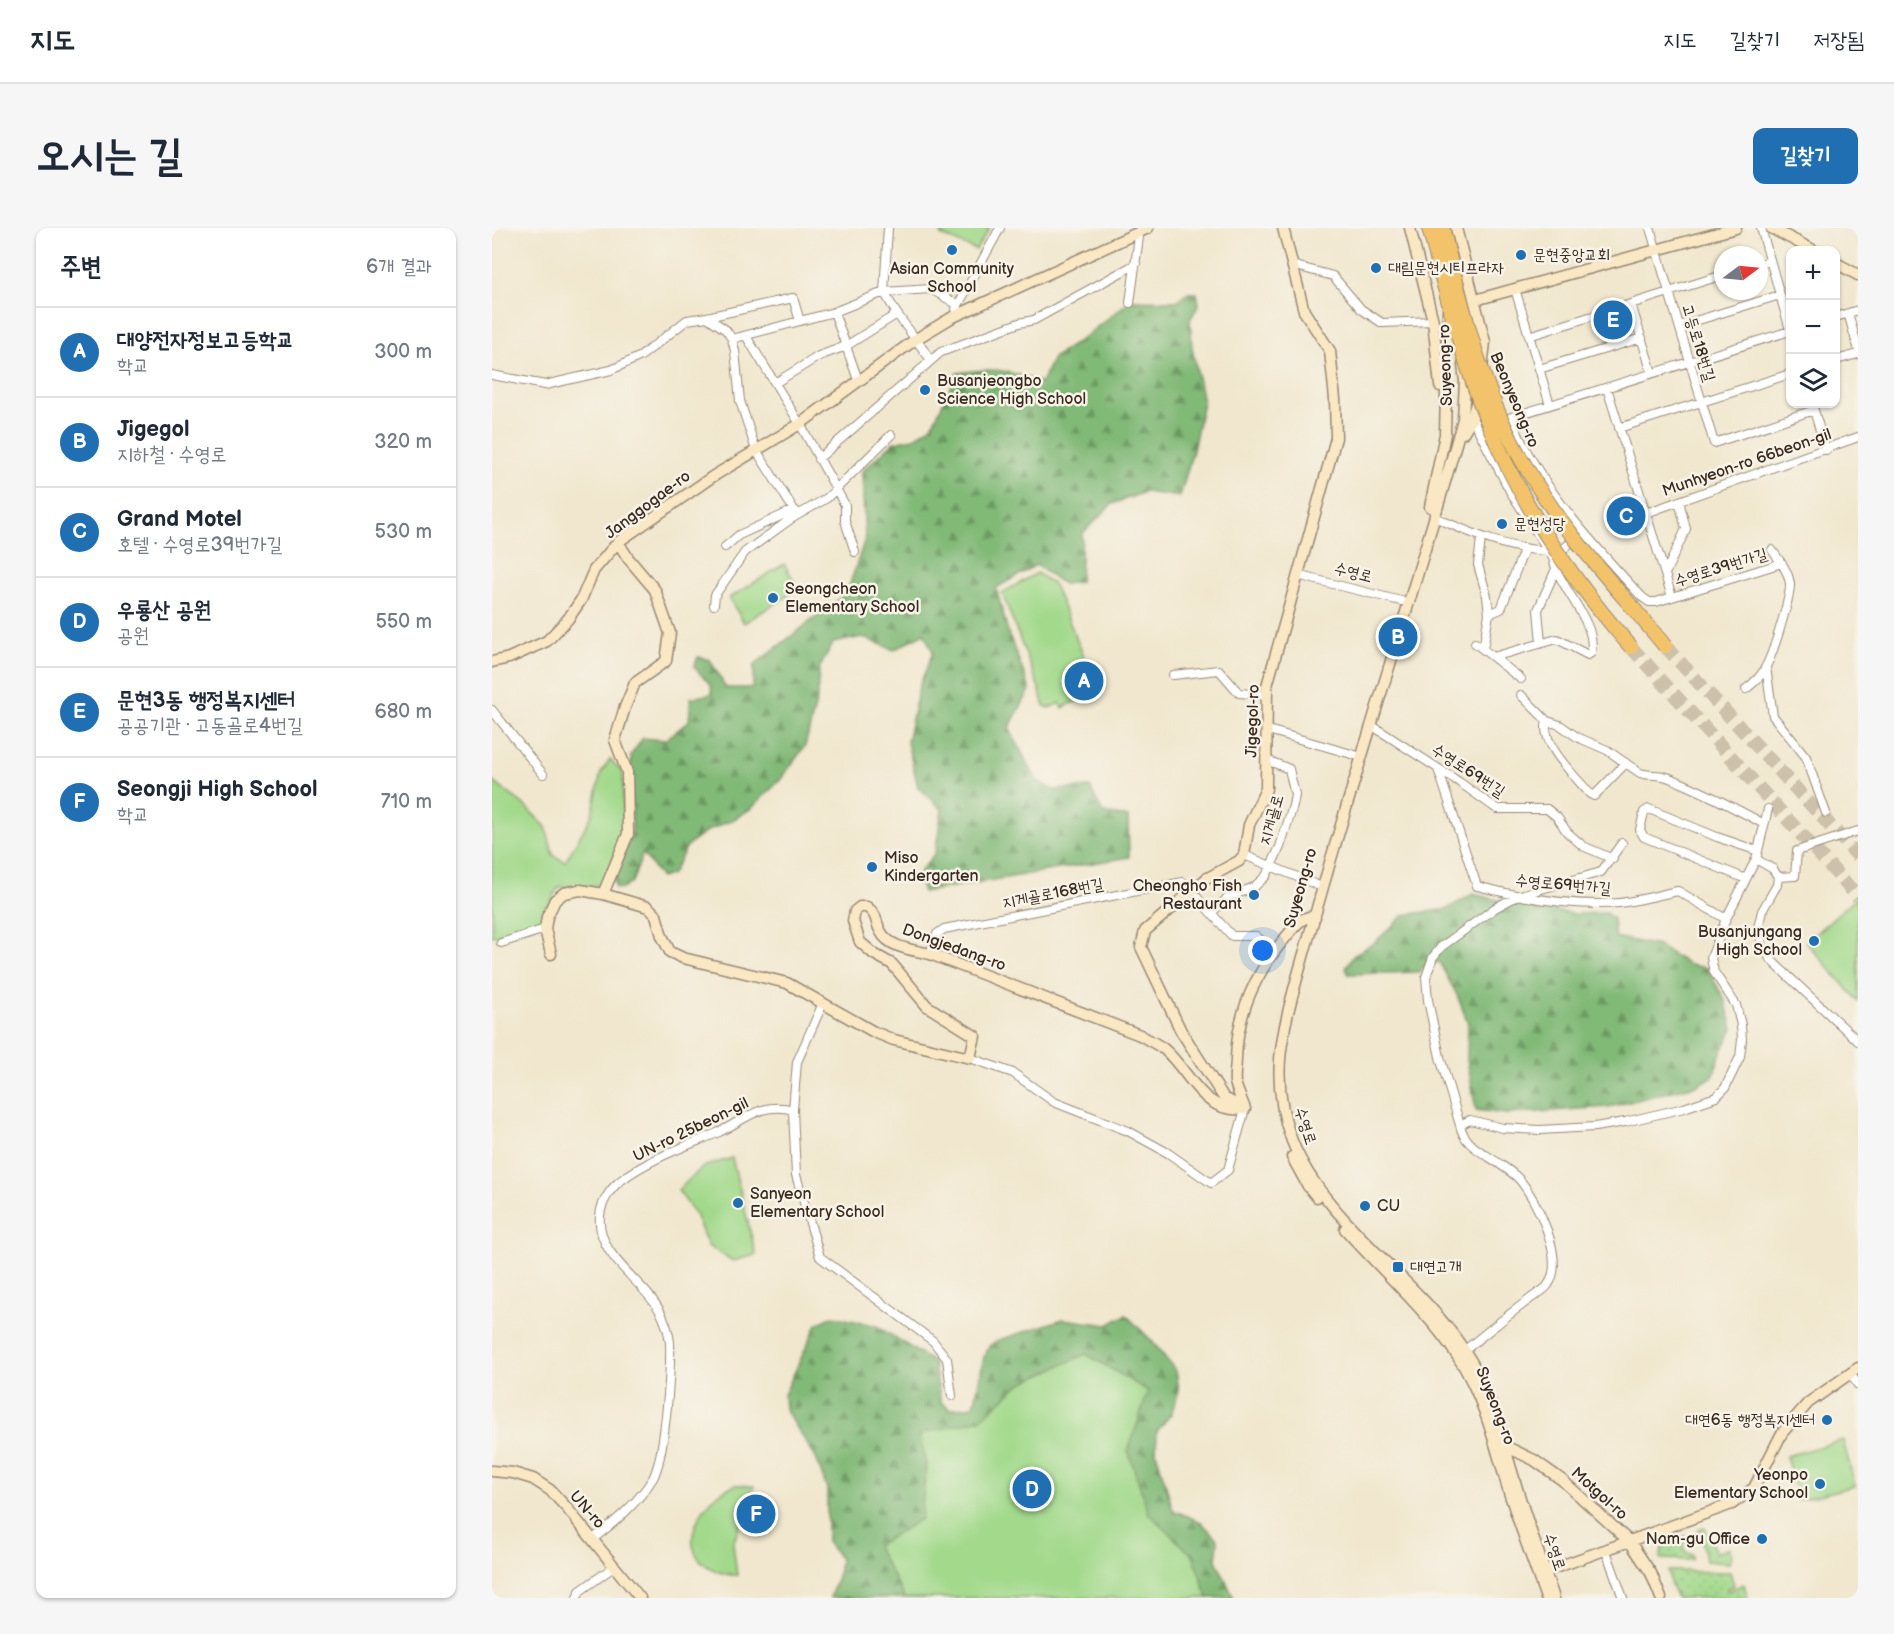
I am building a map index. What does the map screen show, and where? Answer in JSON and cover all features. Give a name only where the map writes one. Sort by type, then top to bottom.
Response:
[{"type":"highway","points":[[1421,228],[1474,419]]},
{"type":"highway","points":[[1441,228],[1490,378]]},
{"type":"highway","name":"Beonyeong-ro","points":[[1441,228],[1474,419],[1510,470],[1550,541],[1579,585],[1631,647]]},
{"type":"highway","name":"Beonyeong-ro","points":[[1441,228],[1475,351],[1505,429],[1530,475],[1560,520],[1665,646]]},
{"type":"street","points":[[888,228],[884,292],[897,314],[931,360]]},
{"type":"street","points":[[951,318],[1000,228]]},
{"type":"street","name":"Jigegol-ro","points":[[1244,855],[1250,825],[1266,789],[1267,686],[1336,438],[1330,351],[1304,310],[1283,228]]},
{"type":"street","name":"Suyeong-ro","points":[[1410,228],[1433,321],[1443,443]]},
{"type":"street","points":[[1371,725],[1456,443],[1474,419],[1481,381],[1485,342],[1475,300],[1441,228]]},
{"type":"street","name":"Suyeong-ro","points":[[1441,228],[1459,316],[1465,381],[1474,419]]},
{"type":"street","name":"Suyeong-ro","points":[[1441,228],[1448,307],[1443,443],[1432,498],[1317,885],[1311,916],[1283,1004],[1273,1058],[1274,1091],[1284,1139],[1308,1186],[1357,1243],[1422,1312],[1457,1356],[1472,1384],[1493,1436],[1511,1500],[1541,1573],[1546,1598]]},
{"type":"street","name":"고등로18번길","points":[[1650,228],[1714,443],[1810,408]]},
{"type":"street","points":[[1475,300],[1736,228]]},
{"type":"street","points":[[1761,228],[1786,314]]},
{"type":"street","points":[[1771,228],[1805,246]]},
{"type":"street","points":[[1130,303],[1143,229]]},
{"type":"street","name":"Janggogae-ro","points":[[492,662],[509,658],[547,640],[568,619],[581,600],[594,570],[618,542],[675,501],[800,424],[916,339],[951,318],[1143,229]]},
{"type":"street","points":[[818,459],[941,352],[1018,323],[1034,320],[1136,264]]},
{"type":"street","points":[[1840,264],[1858,275]]},
{"type":"street","name":"Suyeong-ro","points":[[1292,265],[1334,276],[1361,309],[1382,323],[1433,321]]},
{"type":"street","points":[[1529,336],[1714,278]]},
{"type":"street","points":[[732,339],[834,312],[884,292],[931,289],[958,305]]},
{"type":"street","points":[[1515,289],[1550,405]]},
{"type":"street","points":[[1679,326],[1780,295]]},
{"type":"street","points":[[492,375],[545,385],[611,370],[641,356],[687,320],[793,298],[800,321]]},
{"type":"street","points":[[1631,304],[1652,374]]},
{"type":"street","points":[[1840,316],[1858,310]]},
{"type":"street","points":[[834,312],[858,380]]},
{"type":"street","points":[[1848,313],[1858,348]]},
{"type":"street","points":[[775,383],[819,356],[846,346],[897,314]]},
{"type":"street","points":[[707,317],[726,330],[732,339],[740,400],[756,450],[797,512]]},
{"type":"street","points":[[1672,597],[1649,602],[1599,551],[1539,472],[1510,417],[1786,332]]},
{"type":"street","points":[[746,336],[800,424],[845,505],[845,521],[855,552]]},
{"type":"street","points":[[1539,369],[1642,338]]},
{"type":"street","points":[[1840,359],[1858,354]]},
{"type":"street","points":[[1619,428],[1786,376]]},
{"type":"street","points":[[1446,388],[1448,405],[1474,419],[1510,491],[1550,555],[1555,571],[1585,620],[1590,634],[1591,654],[1588,655],[1557,639],[1493,657]]},
{"type":"street","name":"수영로39번가길","points":[[1607,388],[1672,597],[1782,563]]},
{"type":"street","points":[[1813,408],[1826,450]]},
{"type":"street","points":[[725,547],[739,535],[827,498],[891,435]]},
{"type":"street","name":"Munhyeon-ro 66beon-gil","points":[[1646,513],[1858,437]]},
{"type":"street","points":[[1665,574],[1686,529],[1679,501]]},
{"type":"street","points":[[714,605],[715,595],[745,552],[797,512]]},
{"type":"street","points":[[1434,517],[1481,538],[1550,555],[1583,531]]},
{"type":"street","points":[[1481,538],[1478,565],[1487,596],[1489,614],[1483,649]]},
{"type":"street","points":[[603,894],[628,834],[627,772],[615,740],[635,683],[666,661],[670,633],[655,590],[628,558],[618,542]]},
{"type":"street","points":[[1489,614],[1501,609],[1524,550]]},
{"type":"street","name":"수영로39번가길","points":[[1746,689],[1756,682],[1766,667],[1790,591],[1790,580],[1782,563],[1772,550]]},
{"type":"street","points":[[1541,643],[1538,610],[1555,571]]},
{"type":"street","name":"수영로","points":[[1297,574],[1401,601]]},
{"type":"street","points":[[1475,644],[1521,679]]},
{"type":"street","points":[[1766,667],[1773,716],[1806,757],[1826,813]]},
{"type":"street","points":[[1173,675],[1219,670],[1239,693],[1267,694]]},
{"type":"street","points":[[1521,695],[1547,721],[1560,725],[1577,737],[1607,750],[1645,775],[1657,774],[1691,787],[1764,824]]},
{"type":"street","points":[[492,710],[543,774]]},
{"type":"street","points":[[1547,721],[1545,728],[1559,757],[1590,794],[1594,796],[1626,763]]},
{"type":"street","name":"수영로","points":[[1371,725],[1311,916],[1287,1015],[1282,1044],[1280,1091],[1290,1135],[1300,1159],[1323,1194],[1378,1254],[1426,1301],[1465,1350],[1484,1385],[1498,1420],[1541,1573],[1554,1598]]},
{"type":"street","name":"수영로69번길","points":[[1371,725],[1497,810],[1547,809],[1583,846],[1613,858]]},
{"type":"street","points":[[1268,729],[1355,755]]},
{"type":"street","name":"지게골로","points":[[1212,912],[1229,897],[1254,886],[1266,876],[1280,847],[1295,795],[1289,769],[1267,760]]},
{"type":"street","name":"수영로69번가길","points":[[1438,769],[1477,886],[1517,896],[1619,903],[1678,891],[1726,919]]},
{"type":"street","points":[[1746,879],[1644,837],[1640,830],[1644,812],[1648,809],[1717,837],[1757,855],[1773,869],[1778,877],[1777,885],[1762,911],[1758,928],[1763,949],[1775,964],[1858,1041]]},
{"type":"street","points":[[1460,1125],[1470,1120],[1503,1128],[1539,1130],[1595,1127],[1675,1110],[1716,1097],[1725,1088],[1740,1057],[1741,1025],[1736,1005],[1714,972],[1711,958],[1726,919],[1757,855],[1768,809]]},
{"type":"street","points":[[1778,877],[1795,876],[1797,851],[1858,831]]},
{"type":"street","points":[[1465,1350],[1550,1284],[1554,1274],[1552,1246],[1532,1198],[1518,1178],[1465,1139],[1450,1097],[1440,1057],[1428,1000],[1426,977],[1433,957],[1441,947],[1495,908],[1517,896],[1601,872],[1622,843]]},
{"type":"street","points":[[1244,855],[1239,861],[1206,879],[1145,931],[1140,947],[1181,1031],[1224,1098],[1245,1109]]},
{"type":"street","name":"지게골로","points":[[1244,855],[1271,866]]},
{"type":"street","points":[[1271,866],[1317,885]]},
{"type":"street","name":"지게골로168번길","points":[[930,954],[937,934],[944,929],[1184,882],[1192,891]]},
{"type":"street","points":[[552,954],[545,929],[547,917],[555,900],[564,893],[580,890],[648,907],[656,915],[670,952],[676,955],[716,967],[787,983],[874,1032],[894,1040],[970,1058],[1013,1073],[1054,1102],[1128,1131],[1168,1153],[1211,1183],[1228,1170],[1245,1109],[1235,1082],[1236,1044],[1241,1017],[1254,985],[1274,951],[1301,920],[1311,916]]},
{"type":"street","points":[[1192,891],[1232,936],[1256,936],[1274,951]]},
{"type":"street","name":"Dongjedang-ro","points":[[970,1058],[975,1036],[927,1006],[892,964],[874,954],[860,942],[853,921],[855,911],[860,907],[867,907],[876,915],[880,932],[889,941],[905,948],[930,954],[1140,1035],[1164,1048],[1210,1103],[1232,1110],[1245,1109]]},
{"type":"street","points":[[501,943],[545,929]]},
{"type":"street","points":[[823,1003],[797,1062],[793,1110],[796,1175],[820,1257],[933,1341],[947,1359],[952,1396]]},
{"type":"street","name":"UN-ro 25beon-gil","points":[[593,1539],[622,1516],[644,1490],[659,1465],[669,1364],[668,1328],[660,1312],[649,1295],[611,1253],[603,1240],[600,1215],[603,1203],[619,1182],[668,1153],[762,1110],[781,1107],[793,1110]]},
{"type":"street","points":[[1541,1573],[1732,1504],[1754,1488],[1782,1433],[1808,1403],[1854,1371],[1858,1385]]},
{"type":"street","name":"Motgol-ro","points":[[1493,1436],[1505,1447],[1534,1460],[1562,1480],[1630,1542],[1651,1573],[1661,1598]]},
{"type":"street","name":"UN-ro","points":[[492,1471],[523,1476],[550,1490],[640,1598]]},
{"type":"street","points":[[1606,1551],[1623,1598]]},
{"type":"street","points":[[577,1598],[580,1591],[615,1566]]},
{"type":"green space","points":[[943,228],[990,228],[976,250],[941,235]]},
{"type":"green space","points":[[1188,293],[1197,293],[1199,304],[1190,320],[1192,348],[1203,402],[1180,497],[1145,492],[1112,504],[1082,534],[1080,582],[1063,584],[1036,565],[996,588],[1008,632],[1030,690],[1009,728],[1037,781],[1054,790],[1090,787],[1103,813],[1128,817],[1129,857],[923,892],[917,876],[935,853],[942,809],[918,787],[907,742],[919,687],[933,652],[924,633],[894,650],[862,637],[833,643],[819,669],[817,699],[805,746],[781,779],[752,808],[707,831],[687,846],[672,874],[661,878],[643,853],[632,882],[622,889],[616,888],[613,880],[632,832],[631,755],[643,738],[665,740],[689,721],[691,698],[712,694],[711,685],[694,667],[698,657],[710,660],[726,688],[753,688],[754,665],[847,593],[865,539],[862,471],[894,442],[914,438],[932,426],[957,373],[981,370],[1000,371],[1041,383],[1053,358],[1082,339],[1131,300],[1177,301]]},
{"type":"green space","points":[[784,564],[799,589],[744,623],[729,598]]},
{"type":"green space","points":[[1037,573],[1054,585],[1087,664],[1086,672],[1079,676],[1087,695],[1063,708],[1060,703],[1049,708],[1044,706],[1002,593]]},
{"type":"green space","points":[[610,759],[623,773],[623,834],[603,885],[559,887],[541,920],[536,924],[518,931],[492,936],[492,781],[522,803],[546,827],[553,855],[565,862],[592,815],[601,773]]},
{"type":"green space","points":[[1473,894],[1573,914],[1606,913],[1613,919],[1615,937],[1659,946],[1689,965],[1707,968],[1725,1000],[1733,1029],[1720,1055],[1713,1077],[1696,1085],[1609,1107],[1507,1114],[1476,1110],[1467,1059],[1468,1023],[1457,995],[1439,962],[1426,964],[1420,972],[1348,974],[1346,967],[1354,955],[1374,943],[1404,915],[1447,909]]},
{"type":"green space","points":[[1858,896],[1858,1001],[1806,942]]},
{"type":"green space","points":[[732,1158],[756,1255],[733,1261],[708,1246],[695,1214],[678,1190],[703,1167]]},
{"type":"green space","points":[[1126,1315],[1151,1340],[1176,1371],[1179,1391],[1171,1414],[1157,1431],[1156,1452],[1173,1510],[1201,1522],[1218,1540],[1216,1560],[1234,1598],[830,1598],[840,1559],[827,1542],[827,1489],[816,1458],[785,1409],[784,1395],[817,1324],[833,1316],[877,1326],[933,1362],[941,1402],[950,1409],[974,1406],[984,1357],[990,1345],[999,1340],[1063,1319],[1108,1325]]},
{"type":"green space","points":[[1086,1354],[1148,1391],[1128,1451],[1149,1514],[1193,1556],[1208,1598],[905,1598],[876,1546],[921,1519],[926,1465],[920,1434],[981,1419],[1020,1384]]},
{"type":"green space","points":[[1843,1440],[1855,1486],[1798,1500],[1786,1456]]},
{"type":"green space","points":[[736,1485],[754,1486],[733,1544],[737,1575],[710,1568],[699,1558],[693,1547],[693,1534],[704,1509],[714,1498]]},
{"type":"green space","points":[[1705,1527],[1716,1553],[1729,1548],[1732,1555],[1729,1563],[1706,1561],[1703,1542],[1698,1530]]},
{"type":"green space","points":[[1686,1536],[1683,1547],[1692,1555],[1692,1560],[1661,1559],[1662,1547]]},
{"type":"green space","points":[[1668,1571],[1730,1572],[1734,1585],[1727,1588],[1728,1591],[1744,1584],[1748,1598],[1677,1598],[1671,1586]]},
{"type":"tunnel","points":[[1665,646],[1858,856]]},
{"type":"tunnel","points":[[1631,647],[1858,897]]},
{"type":"place","name":"Asian Community School","points":[[952,250]]},
{"type":"place","name":"문현중앙교회","points":[[1521,255]]},
{"type":"place","name":"대림문현시티프라자","points":[[1376,268]]},
{"type":"place","name":"문현3동 행정복지센터","points":[[1613,320]]},
{"type":"place","name":"Busanjeongbo Science High School","points":[[925,390]]},
{"type":"place","name":"Grand Motel","points":[[1626,516]]},
{"type":"place","name":"문현성당","points":[[1502,524]]},
{"type":"place","name":"Seongcheon Elementary School","points":[[773,598]]},
{"type":"place","name":"Jigegol","points":[[1398,637]]},
{"type":"place","name":"대양전자정보고등학교","points":[[1084,681]]},
{"type":"place","name":"Miso Kindergarten","points":[[872,867]]},
{"type":"place","name":"Cheongho Fish Restaurant","points":[[1254,895]]},
{"type":"place","name":"Busanjungang High School","points":[[1814,941]]},
{"type":"place","name":"Sanyeon Elementary School","points":[[738,1203]]},
{"type":"place","name":"CU","points":[[1365,1206]]},
{"type":"place","name":"대연고개","points":[[1398,1267]]},
{"type":"place","name":"대연6동 행정복지센터","points":[[1827,1420]]},
{"type":"place","name":"Yeonpo Elementary School","points":[[1820,1484]]},
{"type":"place","name":"우룡산 공원","points":[[1032,1489]]},
{"type":"place","name":"Seongji High School","points":[[756,1514]]},
{"type":"place","name":"Nam-gu Office","points":[[1762,1539]]}]
